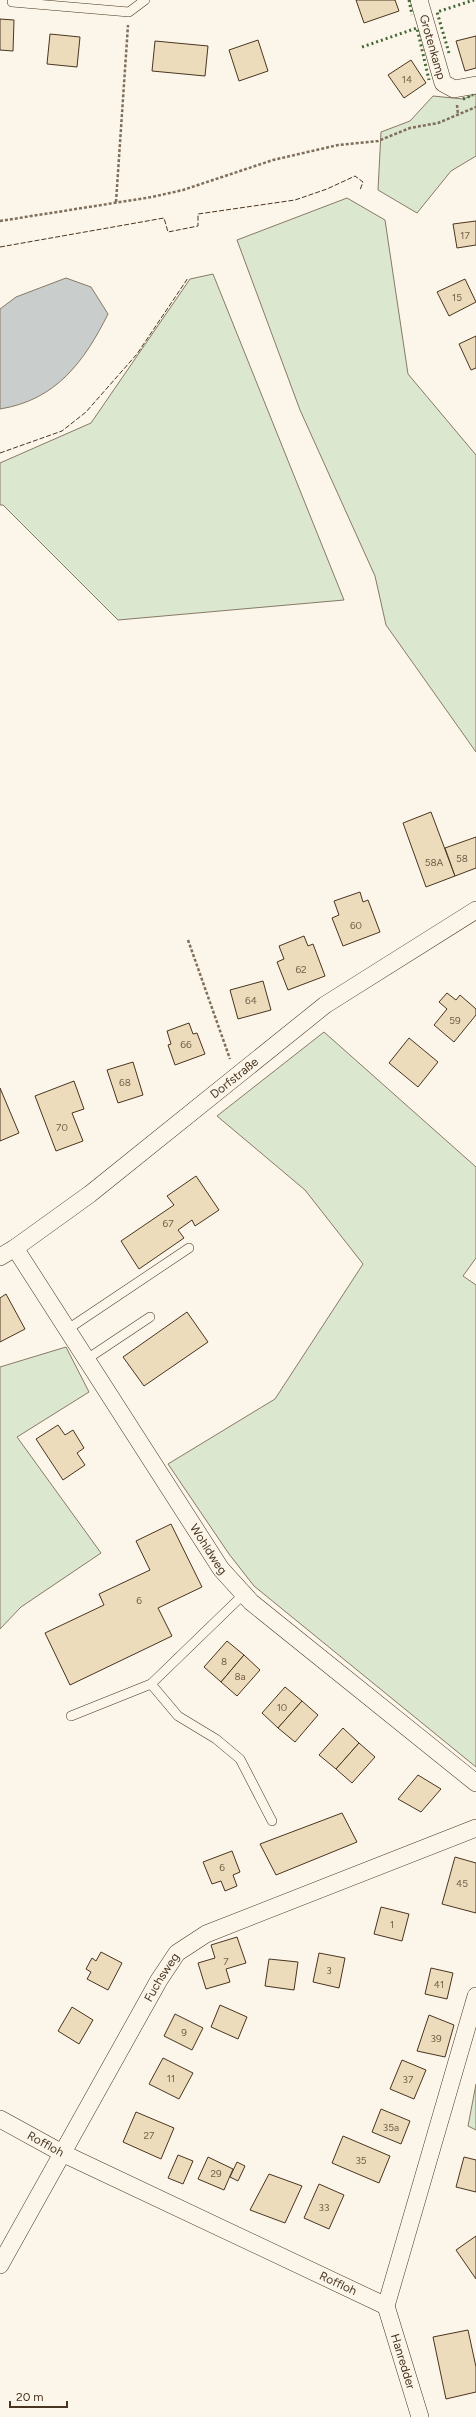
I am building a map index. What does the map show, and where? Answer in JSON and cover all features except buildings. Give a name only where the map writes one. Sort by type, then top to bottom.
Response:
[{"type":"street","name":"Grotenkamp","points":[[419,0],[443,83],[454,90],[476,86]]},
{"type":"street","name":"Dorfstraße","points":[[0,1257],[16,1248],[90,1194],[325,1005],[476,910]]},
{"type":"street","name":"Wohldweg","points":[[16,1248],[88,1359],[220,1569],[244,1594],[476,1783]]},
{"type":"street","name":"Fuchsweg","points":[[0,2265],[159,1980],[178,1953],[206,1934],[476,1828]]},
{"type":"street","points":[[386,2306],[476,1996]]},
{"type":"street","name":"Roffloh","points":[[0,2119],[62,2153],[386,2306]]},
{"type":"street","name":"Hanredder","points":[[386,2306],[420,2417]]},
{"type":"lane","points":[[12,2],[129,12],[145,0]]},
{"type":"lane","points":[[68,1329],[189,1248]]},
{"type":"lane","points":[[88,1359],[150,1317]]},
{"type":"lane","points":[[71,1716],[151,1684],[244,1594]]},
{"type":"lane","points":[[151,1684],[178,1716],[216,1739],[240,1759],[272,1821]]},
{"type":"path","points":[[116,202],[129,12]]},
{"type":"path","points":[[0,221],[152,197],[183,190],[294,155],[338,145],[378,141],[410,128],[438,123],[476,106]]},
{"type":"path","points":[[188,940],[236,1077]]},
{"type":"green space","points":[[476,94],[476,156],[451,171],[417,213],[378,190],[381,132],[410,121],[433,96],[463,99]]},
{"type":"green space","points":[[347,198],[385,220],[408,374],[476,455],[476,752],[386,625],[375,576],[300,410],[237,240]]},
{"type":"green space","points":[[213,274],[344,600],[118,620],[3,505],[0,505],[0,463],[91,423],[190,279]]},
{"type":"green space","points":[[324,1032],[476,1167],[476,1258],[463,1276],[476,1285],[476,1767],[254,1586],[229,1554],[168,1464],[275,1399],[363,1264],[305,1190],[217,1116]]},
{"type":"green space","points":[[66,1347],[89,1392],[17,1437],[101,1553],[21,1607],[0,1629],[0,1367]]},
{"type":"green space","points":[[476,2084],[476,2130],[468,2126]]},
{"type":"shaded area","points":[[66,278],[91,287],[108,314],[89,348],[66,376],[52,388],[37,397],[20,404],[0,409],[0,309],[16,297]]},
{"type":"hedge","points":[[409,0],[412,15]]},
{"type":"hedge","points":[[449,53],[437,12],[474,0]]},
{"type":"hedge","points":[[362,47],[417,28],[429,80]]},
{"type":"hedge","points":[[463,99],[473,95]]},
{"type":"fence","points":[[0,247],[164,218],[168,232],[198,226],[198,214],[295,200],[327,189],[355,176],[363,182],[360,190]]},
{"type":"fence","points":[[0,453],[62,431],[86,412],[137,354],[188,278]]}]
